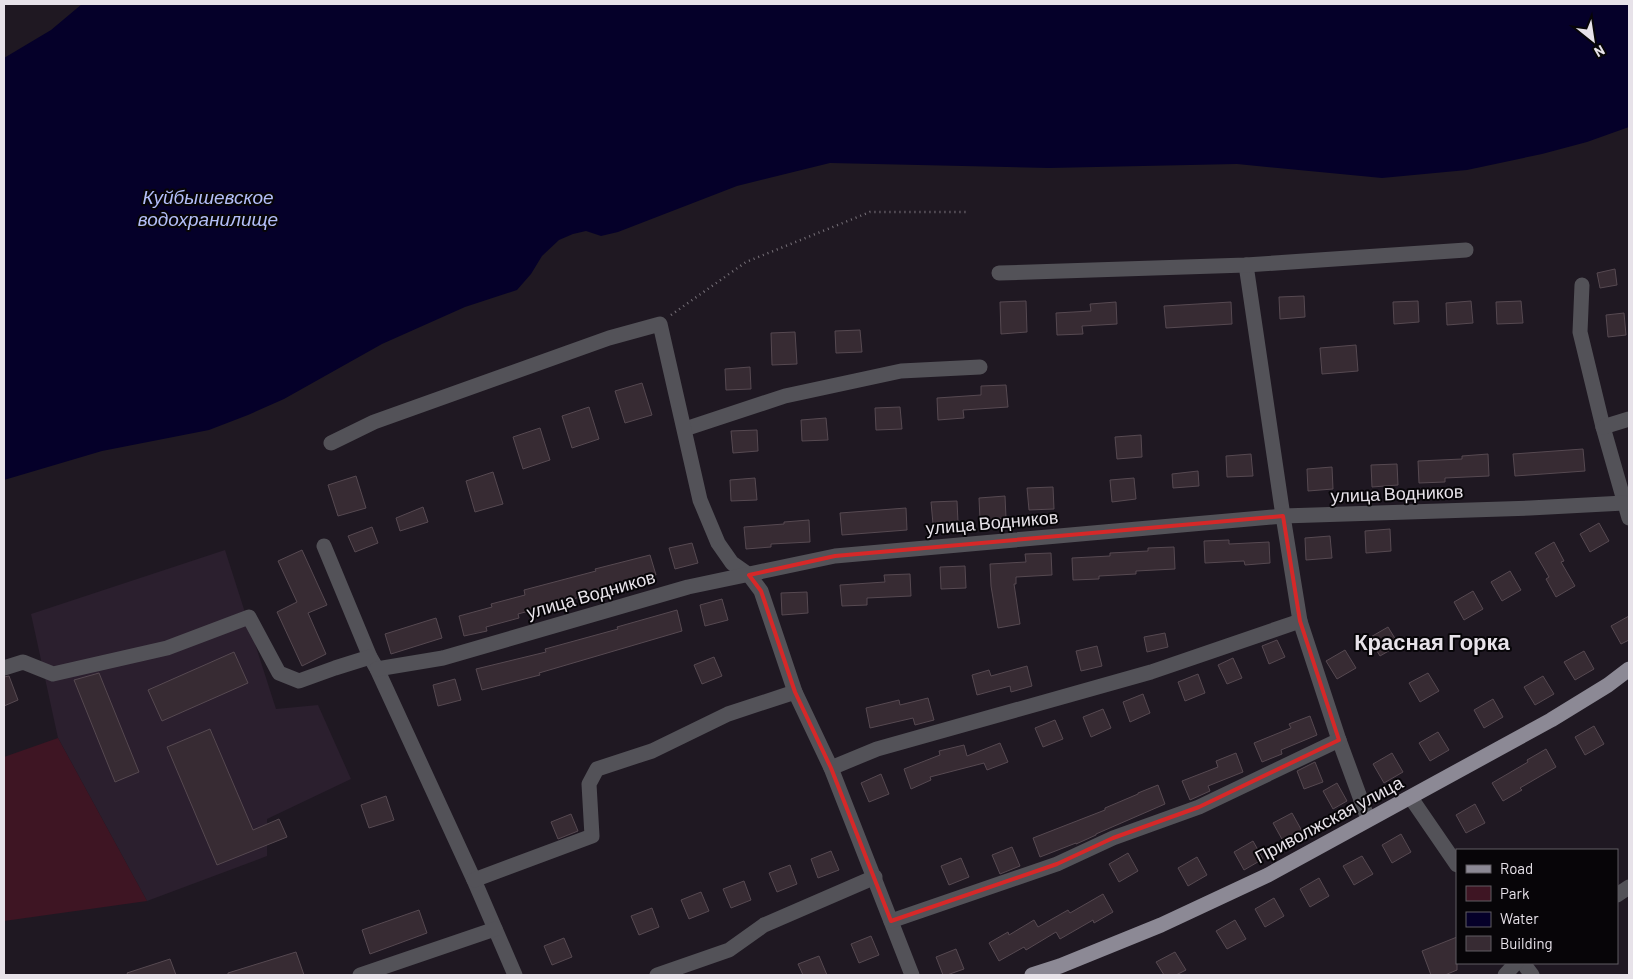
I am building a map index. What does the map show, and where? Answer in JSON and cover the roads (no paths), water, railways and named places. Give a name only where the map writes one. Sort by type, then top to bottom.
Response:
[{"type":"main road","name":"Приволжская улица","points":[[1032,975],[1060,966],[1161,926],[1268,874],[1368,819],[1411,798],[1551,720],[1608,685],[1629,669]]},
{"type":"street","points":[[999,273],[1246,265],[1466,250]]},
{"type":"street","points":[[1246,265],[1300,621],[1339,740],[1368,819]]},
{"type":"street","points":[[1582,285],[1580,332],[1603,427],[1629,518]]},
{"type":"street","points":[[331,443],[374,422],[609,338],[660,324],[700,500],[718,543],[732,563],[749,575],[761,592],[795,692],[831,768],[912,975]]},
{"type":"street","points":[[685,429],[785,396],[901,371],[980,367]]},
{"type":"street","points":[[1603,427],[1629,419]]},
{"type":"street","name":"улица Водников","points":[[4,668],[23,662],[53,674],[167,648],[249,617],[279,673],[300,682],[335,668],[443,658],[688,587],[835,556],[1283,516],[1520,509],[1624,503]]},
{"type":"street","points":[[324,546],[373,663],[474,880],[515,975]]},
{"type":"street","points":[[831,768],[877,749],[1151,672],[1300,621]]},
{"type":"street","points":[[474,880],[592,836],[589,784],[597,769],[652,751],[728,714],[795,692]]},
{"type":"street","points":[[891,921],[1058,864],[1113,838],[1199,807],[1339,740]]},
{"type":"street","points":[[1411,798],[1456,864]]},
{"type":"street","points":[[657,975],[729,950],[764,925],[875,877]]},
{"type":"street","points":[[1618,894],[1629,887]]},
{"type":"street","points":[[360,975],[495,929]]},
{"type":"street","points":[[1504,975],[1515,964]]},
{"type":"street","points":[[1524,964],[1532,975]]},
{"type":"water","name":"Куйбышевское водохранилище","points":[[82,4],[1629,4],[1629,127],[1587,142],[1542,154],[1467,170],[1382,178],[1237,164],[1049,168],[830,163],[737,186],[618,232],[601,236],[586,231],[559,240],[542,256],[531,274],[517,290],[465,307],[382,344],[284,399],[209,430],[102,451],[4,480],[4,58],[51,30]]},
{"type":"district","name":"Красная Горка","points":[[1432,642]]}]
